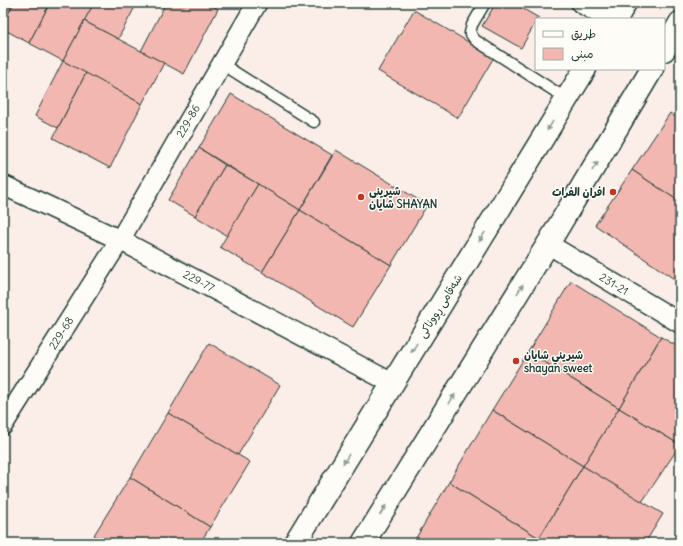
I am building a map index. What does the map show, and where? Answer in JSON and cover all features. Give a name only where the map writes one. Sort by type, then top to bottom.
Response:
[{"type":"main road","points":[[617,18],[625,3]]},
{"type":"main road","points":[[665,48],[680,23]]},
{"type":"main road","name":"شەقامی ڕووناکی","points":[[295,543],[584,70]]},
{"type":"main road","points":[[363,543],[548,244],[651,70]]},
{"type":"street","name":"229-86","points":[[120,240],[257,3]]},
{"type":"street","points":[[580,3],[606,18]]},
{"type":"street","name":"229-77","points":[[3,185],[120,240],[392,383]]},
{"type":"street","name":"229-68","points":[[3,425],[120,240]]},
{"type":"street","name":"231-21","points":[[548,244],[680,323]]},
{"type":"lane","points":[[485,3],[472,25],[470,33],[475,40],[566,99]]},
{"type":"lane","points":[[222,64],[314,122]]},
{"type":"building","points":[[3,3],[14,3],[3,23]]},
{"type":"building","points":[[14,3],[50,3],[29,43],[3,29],[3,23]]},
{"type":"building","points":[[50,3],[94,3],[63,61],[29,43]]},
{"type":"building","points":[[94,3],[137,3],[118,39],[84,21]]},
{"type":"building","points":[[166,3],[208,3],[218,9],[184,74],[141,51]]},
{"type":"building","points":[[496,3],[513,3],[539,18],[535,18],[535,24],[521,48],[482,26]]},
{"type":"building","points":[[414,10],[494,57],[458,118],[378,71]]},
{"type":"building","points":[[84,21],[164,63],[142,104],[63,61]]},
{"type":"building","points":[[63,61],[86,73],[58,128],[35,116]]},
{"type":"building","points":[[86,73],[142,104],[110,168],[53,138]]},
{"type":"building","points":[[231,94],[332,155],[300,210],[199,148]]},
{"type":"building","points":[[670,113],[680,120],[680,202],[632,170]]},
{"type":"building","points":[[199,148],[225,165],[195,216],[168,200]]},
{"type":"building","points":[[336,150],[427,205],[391,265],[300,210]]},
{"type":"building","points":[[225,165],[258,184],[227,236],[195,216]]},
{"type":"building","points":[[632,170],[680,202],[680,283],[595,225]]},
{"type":"building","points":[[258,184],[300,210],[262,272],[220,247]]},
{"type":"building","points":[[300,210],[391,265],[353,327],[262,272]]},
{"type":"building","points":[[571,281],[661,337],[619,408],[528,352]]},
{"type":"building","points":[[661,337],[680,348],[680,445],[619,408]]},
{"type":"building","points":[[209,343],[280,385],[238,455],[168,413]]},
{"type":"building","points":[[528,352],[619,408],[583,466],[492,410]]},
{"type":"building","points":[[619,408],[680,445],[642,502],[583,466]]},
{"type":"building","points":[[492,410],[583,466],[539,538],[449,482]]},
{"type":"building","points":[[168,413],[250,462],[210,527],[130,477]]},
{"type":"building","points":[[583,466],[663,514],[645,543],[548,543],[539,538]]},
{"type":"building","points":[[130,477],[210,527],[200,543],[106,543],[94,535]]},
{"type":"building","points":[[449,482],[539,538],[536,543],[413,543]]},
{"type":"building","points":[[539,538],[548,543],[536,543]]},
{"type":"place","name":"افران الفرات","points":[[613,192]]},
{"type":"place","name":"شيرينى شايان SHAYAN","points":[[361,197]]},
{"type":"place","name":"شيريني شايان shayan sweet","points":[[516,361]]}]
